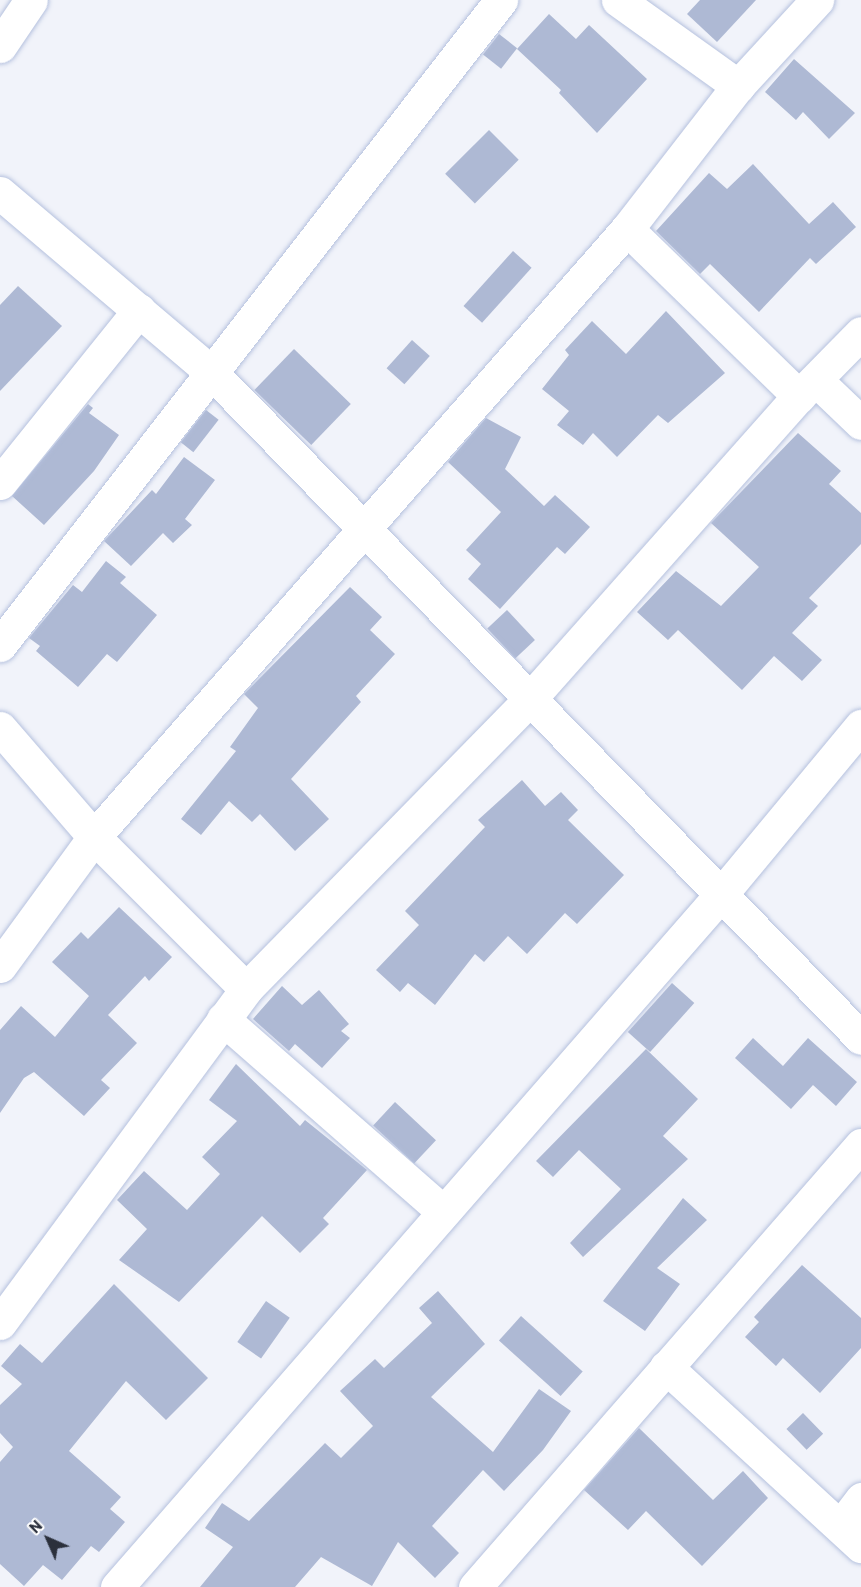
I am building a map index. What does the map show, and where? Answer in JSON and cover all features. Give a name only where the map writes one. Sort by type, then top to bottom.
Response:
[{"type":"street","points":[[0,46],[32,0]]},
{"type":"street","points":[[0,645],[209,370],[501,0]]},
{"type":"street","points":[[618,0],[738,86]]},
{"type":"street","points":[[0,966],[94,837],[366,530],[627,229],[738,86],[817,0]]},
{"type":"street","points":[[0,193],[209,370],[366,530],[528,701],[723,892],[861,1038]]},
{"type":"street","points":[[627,229],[808,388],[861,423]]},
{"type":"street","points":[[0,483],[139,310]]},
{"type":"street","points":[[0,1323],[246,989],[528,701],[808,388],[861,333]]},
{"type":"street","points":[[117,1587],[441,1210],[723,892],[861,726]]},
{"type":"street","points":[[0,728],[94,837],[246,989]]},
{"type":"street","points":[[223,1019],[441,1210]]},
{"type":"street","points":[[475,1587],[861,1145]]},
{"type":"street","points":[[666,1367],[851,1536],[861,1499]]},
{"type":"building","points":[[700,0],[756,0],[717,42],[687,14]]},
{"type":"building","points":[[549,14],[576,39],[589,25],[647,79],[597,133],[559,93],[561,90],[517,49]]},
{"type":"building","points":[[499,34],[517,48],[501,69],[483,54]]},
{"type":"building","points":[[794,59],[855,113],[829,139],[803,112],[796,120],[765,92]]},
{"type":"building","points":[[489,130],[519,160],[475,204],[445,174]]},
{"type":"building","points":[[753,164],[809,224],[833,202],[856,227],[816,264],[810,258],[759,312],[710,264],[700,274],[656,231],[709,173],[727,189]]},
{"type":"building","points":[[513,251],[532,268],[482,323],[463,306]]},
{"type":"building","points":[[18,286],[62,326],[0,391],[0,305]]},
{"type":"building","points":[[666,311],[725,373],[668,423],[658,415],[617,457],[593,433],[583,445],[557,425],[569,411],[542,389],[569,355],[565,350],[592,321],[626,354]]},
{"type":"building","points":[[412,340],[430,356],[404,384],[387,368]]},
{"type":"building","points":[[294,349],[351,404],[311,445],[254,390]]},
{"type":"building","points":[[88,404],[93,408],[89,413],[119,435],[94,471],[44,525],[12,496]]},
{"type":"building","points":[[206,410],[219,420],[193,452],[181,442]]},
{"type":"building","points":[[486,418],[521,437],[505,469],[544,506],[555,495],[590,527],[565,554],[557,547],[500,609],[468,579],[481,564],[466,550],[501,512],[448,462]]},
{"type":"building","points":[[798,433],[841,471],[829,484],[861,513],[861,544],[809,598],[818,606],[792,633],[822,660],[802,681],[774,656],[742,690],[678,630],[668,640],[637,612],[676,571],[721,606],[759,567],[711,523]]},
{"type":"building","points":[[184,457],[215,480],[185,519],[192,525],[173,543],[163,533],[131,566],[104,541],[152,490],[156,494]]},
{"type":"building","points":[[106,561],[126,577],[120,583],[157,615],[117,662],[107,654],[78,687],[36,651],[40,646],[29,638],[73,585],[82,592]]},
{"type":"building","points":[[350,587],[382,617],[370,630],[395,654],[356,696],[361,702],[291,779],[329,819],[295,851],[260,814],[252,822],[229,801],[201,835],[181,819],[236,751],[230,747],[258,708],[244,694]]},
{"type":"building","points":[[507,610],[535,640],[515,658],[487,628]]},
{"type":"building","points":[[522,780],[545,806],[561,792],[578,810],[568,820],[624,875],[577,924],[565,913],[527,954],[508,936],[484,962],[475,954],[435,1005],[408,983],[400,992],[376,970],[419,925],[405,911],[485,827],[478,820]]},
{"type":"building","points":[[119,907],[172,957],[149,981],[145,976],[108,1015],[137,1043],[101,1080],[110,1088],[84,1116],[34,1072],[24,1078],[0,1113],[0,1030],[21,1006],[55,1037],[89,996],[52,962],[81,932],[88,939]]},
{"type":"building","points":[[672,983],[694,1003],[650,1052],[628,1032]]},
{"type":"building","points":[[282,986],[302,1005],[319,990],[349,1024],[341,1031],[350,1038],[322,1068],[295,1044],[289,1051],[253,1019]]},
{"type":"building","points":[[753,1038],[783,1066],[808,1038],[857,1082],[836,1106],[813,1085],[791,1109],[735,1058]]},
{"type":"building","points":[[646,1049],[698,1099],[663,1136],[688,1159],[583,1257],[570,1243],[621,1189],[579,1150],[553,1177],[536,1161]]},
{"type":"building","points":[[236,1064],[300,1126],[305,1120],[367,1170],[323,1218],[329,1224],[300,1253],[262,1216],[179,1302],[119,1260],[147,1229],[117,1200],[144,1171],[187,1210],[220,1174],[202,1157],[237,1121],[209,1100]]},
{"type":"building","points":[[395,1102],[436,1140],[414,1164],[373,1125]]},
{"type":"building","points":[[683,1198],[707,1220],[657,1268],[680,1284],[645,1331],[603,1301]]},
{"type":"building","points":[[802,1265],[861,1318],[861,1348],[820,1393],[783,1358],[776,1366],[745,1337],[759,1322],[754,1317]]},
{"type":"building","points":[[114,1284],[208,1378],[166,1420],[126,1381],[69,1451],[121,1497],[110,1509],[125,1522],[99,1552],[91,1546],[62,1580],[43,1565],[24,1586],[0,1564],[0,1462],[13,1447],[0,1433],[0,1405],[22,1384],[1,1366],[20,1344],[42,1363]]},
{"type":"building","points":[[438,1291],[485,1344],[431,1397],[493,1452],[539,1389],[571,1411],[543,1450],[504,1491],[483,1470],[432,1526],[459,1553],[435,1578],[398,1542],[372,1586],[321,1557],[295,1587],[200,1587],[233,1547],[205,1528],[222,1503],[249,1521],[325,1443],[341,1458],[373,1426],[340,1391],[375,1359],[384,1368],[432,1323],[419,1308]]},
{"type":"building","points":[[266,1301],[290,1318],[261,1359],[237,1342]]},
{"type":"building","points":[[521,1316],[583,1372],[561,1396],[499,1341]]},
{"type":"building","points":[[803,1413],[823,1434],[807,1450],[786,1429]]},
{"type":"building","points":[[639,1428],[713,1500],[743,1471],[768,1498],[702,1566],[646,1511],[628,1530],[584,1490]]}]
